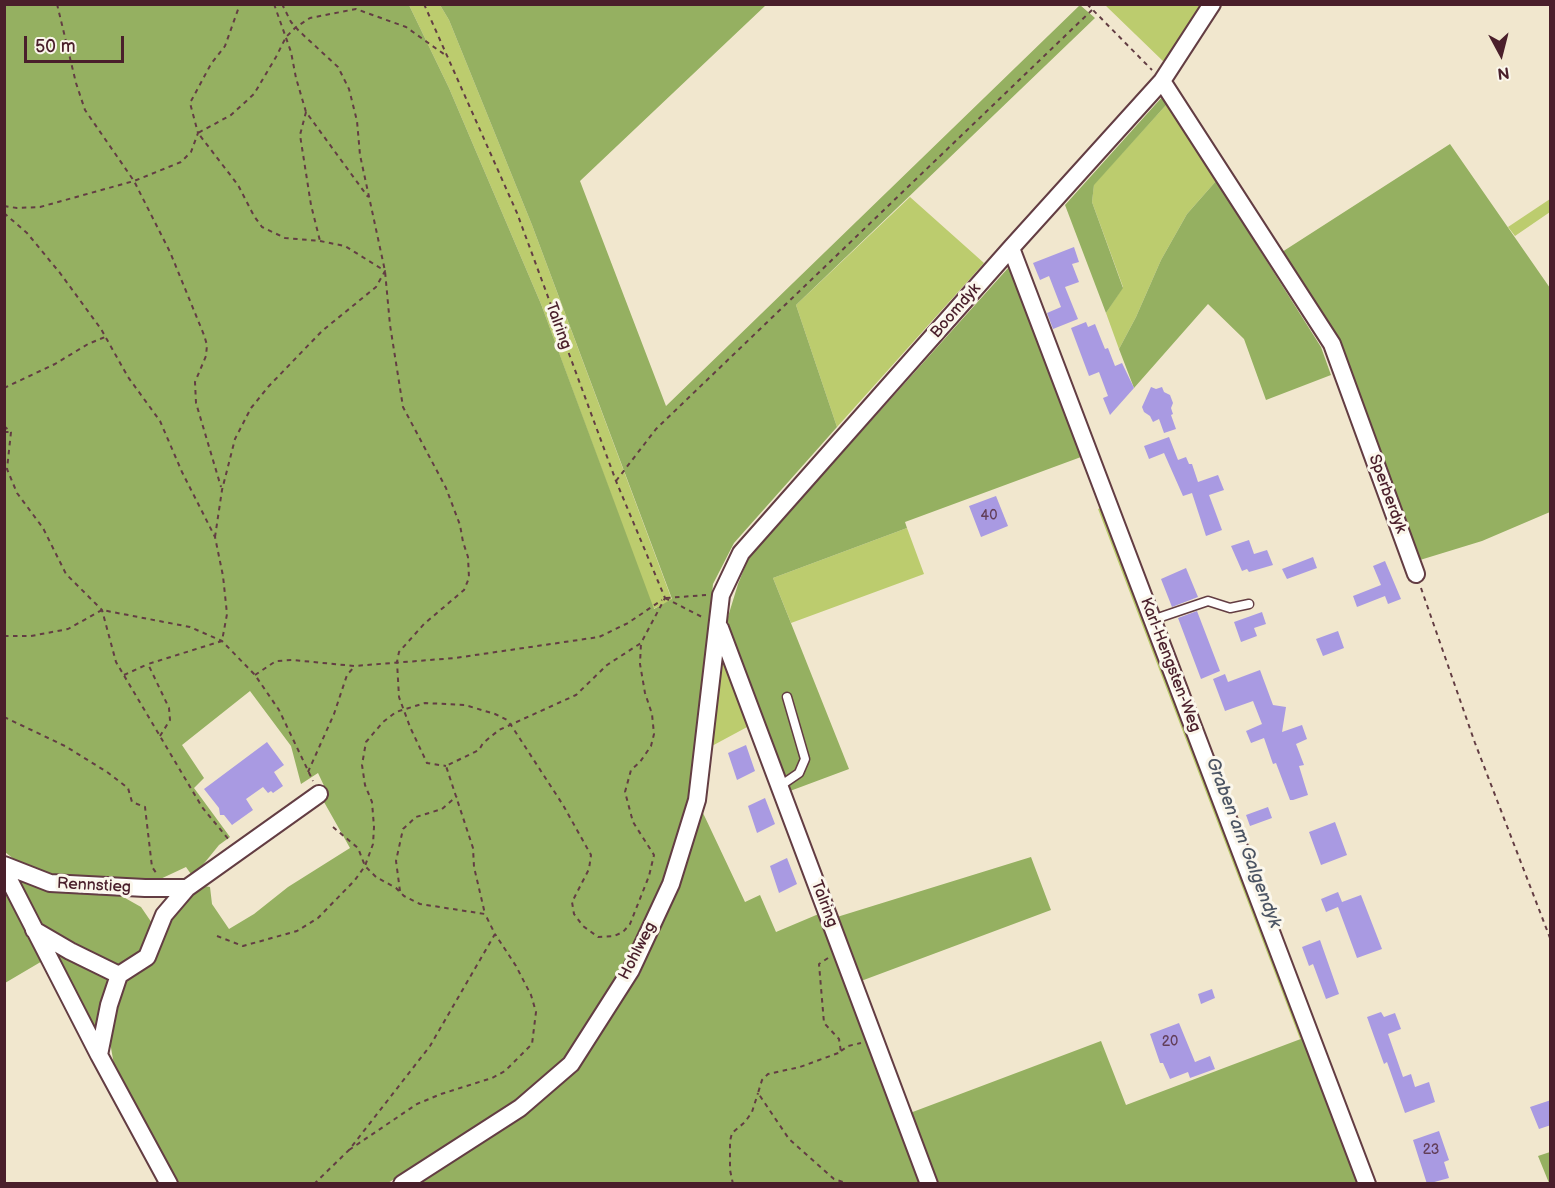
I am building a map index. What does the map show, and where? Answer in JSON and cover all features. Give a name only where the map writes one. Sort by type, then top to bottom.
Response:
[{"type":"street","name":"Boomdyk","points":[[718,624],[721,595],[741,554],[1162,81],[1212,4]]},
{"type":"street","name":"Sperberdyk","points":[[1162,81],[1332,344],[1416,574]]},
{"type":"street","name":"Karl-Hengsten-Weg","points":[[1011,248],[1367,1184]]},
{"type":"street","name":"Talring","points":[[718,624],[929,1184]]},
{"type":"street","name":"Hohlweg","points":[[402,1184],[520,1108],[571,1064],[631,970],[671,884],[697,800],[718,624]]},
{"type":"street","points":[[99,1055],[109,1005],[119,975],[147,957],[164,915],[187,888],[319,794]]},
{"type":"street","name":"Rennstieg","points":[[4,865],[50,884],[187,888]]},
{"type":"street","points":[[4,870],[99,1055],[169,1184]]},
{"type":"street","points":[[33,929],[70,951],[119,975]]},
{"type":"lane","points":[[1152,620],[1208,601],[1230,608],[1250,604]]},
{"type":"lane","points":[[780,786],[799,773],[805,759],[787,697]]},
{"type":"path","points":[[57,4],[76,83],[85,110],[134,181],[170,252],[207,345],[206,356],[195,382],[196,403],[222,490]]},
{"type":"path","points":[[240,4],[225,46],[211,64],[190,103],[198,133],[238,185],[262,227],[285,238],[345,246],[385,272]]},
{"type":"path","points":[[274,4],[286,37],[306,112],[369,199]]},
{"type":"path","points":[[282,4],[296,27],[338,67],[349,89],[357,121],[360,155],[385,272],[390,325],[403,407],[450,497],[468,557],[469,578],[464,590],[424,624],[399,652],[397,662],[399,697],[410,727],[428,763],[446,766],[479,750],[483,743],[499,730],[576,695],[607,665],[641,643]]},
{"type":"path","name":"Talring","points":[[424,4],[517,213],[616,481],[665,598]]},
{"type":"path","points":[[1087,4],[1162,81]]},
{"type":"path","points":[[4,206],[40,207],[134,181],[181,162],[191,152],[198,133],[231,115],[254,94],[286,37],[310,18],[356,9],[406,27],[448,57]]},
{"type":"path","points":[[616,481],[656,429],[1092,10]]},
{"type":"path","points":[[306,112],[300,135],[311,205],[320,241]]},
{"type":"path","points":[[4,213],[27,233],[60,273],[101,329],[128,376],[160,421],[182,472],[215,537],[223,576],[227,614],[222,641]]},
{"type":"path","points":[[215,537],[222,490],[235,440],[251,408],[322,331],[376,287],[385,272]]},
{"type":"path","points":[[4,388],[105,337]]},
{"type":"path","points":[[4,426],[10,432],[7,469],[17,493],[43,528],[66,574],[102,610],[116,662],[202,807],[240,850]]},
{"type":"path","points":[[4,432],[10,432]]},
{"type":"path","points":[[1416,574],[1475,743],[1551,938]]},
{"type":"path","points":[[255,675],[276,661],[293,660],[354,666],[487,654],[599,637],[628,623],[665,598],[721,595]]},
{"type":"path","points":[[665,598],[718,624]]},
{"type":"path","points":[[218,936],[243,946],[297,931],[318,918],[355,880],[370,854],[374,827],[372,802],[365,785],[362,765],[366,742],[383,722],[396,712],[425,703],[465,705],[507,720],[563,805],[591,855],[589,869],[572,902],[574,914],[583,926],[598,937],[614,936],[623,932],[630,924],[649,876],[654,855],[633,822],[625,792],[631,770],[651,746],[654,734],[652,714],[645,693],[640,664],[641,643],[665,598]]},
{"type":"path","points":[[4,636],[31,636],[68,629],[102,610],[190,627],[222,641],[255,675],[279,710],[308,772],[334,714],[347,675],[354,666]]},
{"type":"path","points":[[124,675],[148,664],[222,641]]},
{"type":"path","points":[[148,664],[169,708],[170,720],[160,736]]},
{"type":"path","points":[[4,717],[65,746],[108,772],[129,788],[132,802],[145,807],[152,867],[168,888]]},
{"type":"path","points":[[349,1150],[417,1104],[492,1078],[505,1071],[532,1044],[536,1012],[531,995],[485,914],[474,867],[473,848],[446,766]]},
{"type":"path","points":[[400,891],[396,861],[403,829],[416,817],[442,809],[457,796]]},
{"type":"path","points":[[333,826],[358,848],[365,866],[376,877],[420,904],[485,914]]},
{"type":"path","points":[[314,1184],[349,1150],[430,1046],[495,934]]},
{"type":"path","points":[[839,945],[829,958],[819,964],[824,1023],[839,1039],[841,1052]]},
{"type":"path","points":[[732,1184],[730,1141],[732,1133],[745,1122],[752,1112],[762,1080],[768,1074],[800,1067],[841,1052],[848,1046],[863,1042],[872,1034]]},
{"type":"path","points":[[758,1093],[789,1139],[834,1179],[849,1184]]},
{"type":"green space","points":[[5,5],[409,5],[449,88],[541,304],[654,609],[672,599],[532,225],[449,20],[440,5],[766,5],[580,181],[666,406],[1080,5],[1095,18],[796,305],[837,427],[734,543],[713,584],[697,755],[687,812],[658,902],[603,1007],[566,1061],[515,1102],[388,1183],[178,1183],[114,1065],[110,1042],[120,986],[146,966],[177,906],[198,885],[210,887],[212,904],[229,929],[254,914],[288,887],[350,848],[324,802],[326,790],[318,773],[301,784],[291,746],[250,691],[182,745],[204,778],[194,788],[230,837],[219,845],[193,877],[186,867],[156,881],[51,877],[25,868],[5,852]]},
{"type":"green space","points":[[409,5],[440,5],[449,20],[532,225],[672,600],[653,609],[541,304],[449,88]]},
{"type":"green space","points":[[1105,5],[1201,5],[1165,63]]},
{"type":"green space","points":[[1163,96],[1167,104],[1094,185],[1092,202],[1123,288],[1106,313],[1065,205]]},
{"type":"green space","points":[[1167,104],[1216,181],[1187,214],[1161,260],[1119,349],[1106,313],[1123,287],[1092,202],[1094,184]]},
{"type":"green space","points":[[1450,144],[1550,288],[1550,512],[1482,541],[1420,560],[1282,252]]},
{"type":"green space","points":[[1216,181],[1321,347],[1331,375],[1266,400],[1244,339],[1208,304],[1134,388],[1119,349],[1161,260],[1187,214]]},
{"type":"green space","points":[[910,197],[984,263],[837,427],[796,305]]},
{"type":"green space","points":[[1550,199],[1550,212],[1515,236],[1508,227]]},
{"type":"green space","points":[[1009,267],[1081,457],[905,522],[907,528],[773,578],[849,769],[790,791],[727,620],[749,557]]},
{"type":"green space","points":[[1104,507],[1306,1037],[1300,1039],[1098,509]]},
{"type":"green space","points":[[907,528],[924,574],[791,623],[773,578]]},
{"type":"green space","points":[[720,647],[749,726],[710,747]]},
{"type":"green space","points":[[703,813],[745,902],[760,895],[776,932],[821,913],[919,1183],[415,1184],[568,1076],[640,974]]},
{"type":"green space","points":[[1031,857],[1051,910],[861,981],[837,917]]},
{"type":"green space","points":[[19,879],[118,894],[141,907],[154,926],[138,958],[127,965],[109,966],[46,930],[32,916],[16,885]]},
{"type":"green space","points":[[4,888],[44,960],[5,983],[4,983]]},
{"type":"green space","points":[[54,947],[108,980],[99,1025],[93,1026],[50,950]]},
{"type":"green space","points":[[1306,1037],[1362,1183],[937,1183],[910,1113],[1101,1041],[1126,1105]]},
{"type":"green space","points":[[1550,1152],[1550,1183],[1549,1183],[1538,1156]]},
{"type":"building","points":[[1074,247],[1079,262],[1072,264],[1079,282],[1065,287],[1078,319],[1053,329],[1047,313],[1061,307],[1049,276],[1040,280],[1033,263]]},
{"type":"building","points":[[1086,322],[1088,327],[1095,324],[1115,366],[1122,363],[1134,388],[1110,415],[1103,398],[1108,396],[1099,372],[1089,376],[1071,328]]},
{"type":"building","points":[[1151,387],[1156,389],[1162,387],[1164,392],[1170,395],[1173,403],[1171,408],[1173,414],[1171,415],[1176,429],[1164,433],[1159,419],[1153,422],[1144,412],[1142,407]]},
{"type":"building","points":[[1169,437],[1178,460],[1186,457],[1189,464],[1192,464],[1198,482],[1218,475],[1224,490],[1209,495],[1222,530],[1206,536],[1192,493],[1183,496],[1164,453],[1149,459],[1144,446]]},
{"type":"building","points":[[996,496],[1008,526],[981,537],[969,506]]},
{"type":"building","points":[[1249,540],[1254,554],[1267,550],[1273,565],[1249,572],[1247,569],[1242,571],[1231,546]]},
{"type":"building","points":[[1313,557],[1317,568],[1287,579],[1282,569]]},
{"type":"building","points":[[1385,561],[1401,599],[1388,604],[1385,596],[1357,607],[1353,596],[1381,585],[1373,566]]},
{"type":"building","points":[[1186,568],[1198,597],[1172,607],[1161,579]]},
{"type":"building","points":[[1197,611],[1220,671],[1201,679],[1178,618]]},
{"type":"building","points":[[1262,612],[1266,624],[1254,628],[1257,636],[1241,642],[1234,622]]},
{"type":"building","points":[[1338,631],[1344,648],[1323,656],[1316,639]]},
{"type":"building","points":[[1260,670],[1273,705],[1286,707],[1282,732],[1302,725],[1307,739],[1296,744],[1304,765],[1299,766],[1308,795],[1293,800],[1290,800],[1276,763],[1273,764],[1264,738],[1251,743],[1246,731],[1262,724],[1253,701],[1225,711],[1213,679],[1225,674],[1228,682]]},
{"type":"building","points":[[267,742],[284,765],[274,772],[283,786],[273,793],[271,791],[268,793],[263,787],[246,799],[253,810],[232,825],[224,815],[220,815],[219,808],[204,789]]},
{"type":"building","points":[[746,745],[755,771],[737,780],[728,753]]},
{"type":"building","points":[[765,798],[775,824],[757,833],[748,806]]},
{"type":"building","points":[[1268,807],[1272,818],[1250,826],[1246,815]]},
{"type":"building","points":[[1335,822],[1347,855],[1321,865],[1309,832]]},
{"type":"building","points":[[787,858],[797,884],[779,893],[770,866]]},
{"type":"building","points":[[1338,892],[1342,902],[1361,895],[1382,949],[1357,958],[1338,907],[1326,912],[1321,899]]},
{"type":"building","points":[[1320,940],[1339,994],[1326,999],[1313,964],[1309,966],[1302,947]]},
{"type":"building","points":[[1212,989],[1215,998],[1201,1004],[1198,994]]},
{"type":"building","points":[[1381,1012],[1384,1017],[1395,1013],[1401,1029],[1388,1034],[1403,1077],[1411,1074],[1415,1087],[1429,1082],[1435,1102],[1405,1113],[1387,1062],[1384,1064],[1367,1017]]},
{"type":"building","points":[[1179,1023],[1195,1062],[1210,1056],[1215,1069],[1190,1078],[1188,1072],[1170,1079],[1163,1063],[1160,1063],[1150,1034]]},
{"type":"building","points":[[1551,1100],[1551,1125],[1539,1129],[1530,1107]]},
{"type":"building","points":[[1439,1131],[1449,1160],[1444,1162],[1449,1178],[1427,1184],[1413,1140]]},
{"type":"water label","name":"Graben am Galgendyk","points":[[1243,843]]}]
